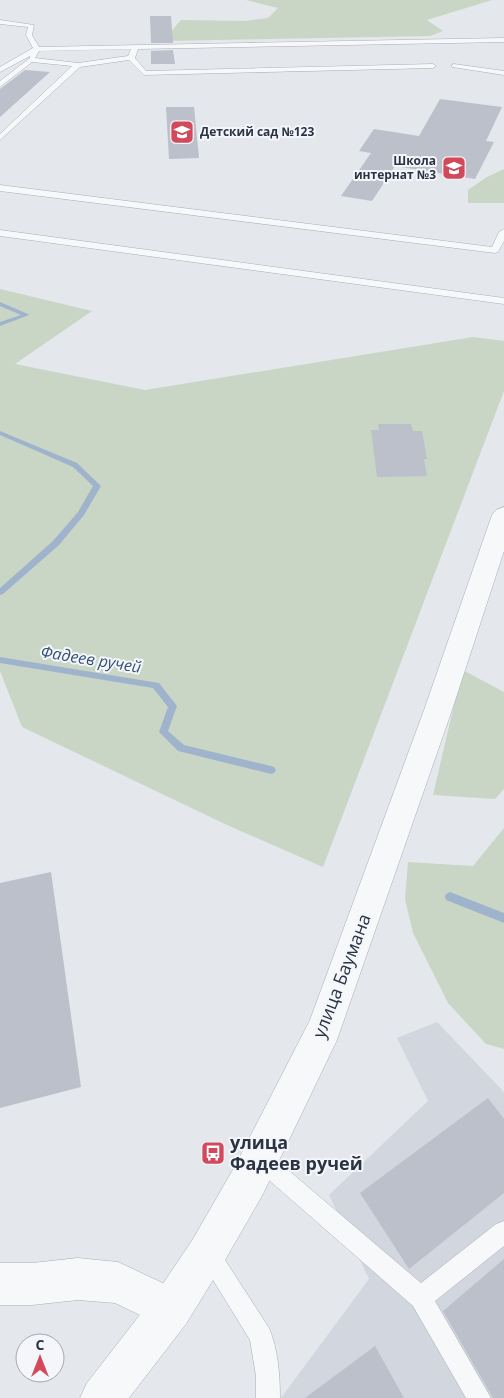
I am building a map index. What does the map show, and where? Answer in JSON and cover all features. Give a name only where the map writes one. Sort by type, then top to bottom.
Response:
[{"type":"street","name":"улица Баумана","points":[[102,1398],[171,1309],[207,1253],[259,1159],[325,1028],[438,710],[504,515]]},
{"type":"street","points":[[0,1284],[32,1284],[78,1279],[118,1283],[171,1309]]},
{"type":"lane","points":[[0,22],[32,26],[29,35],[37,49]]},
{"type":"lane","points":[[0,70],[37,49],[504,40]]},
{"type":"lane","points":[[131,58],[134,48]]},
{"type":"lane","points":[[0,85],[31,60],[37,49]]},
{"type":"lane","points":[[31,60],[78,65],[131,58]]},
{"type":"lane","points":[[131,58],[144,73],[433,66]]},
{"type":"lane","points":[[0,138],[78,65]]},
{"type":"lane","points":[[454,66],[504,73]]},
{"type":"lane","points":[[0,188],[496,250],[504,232]]},
{"type":"lane","points":[[0,233],[504,301]]},
{"type":"lane","points":[[259,1159],[421,1298],[480,1398]]},
{"type":"lane","points":[[421,1298],[504,1232]]},
{"type":"lane","points":[[207,1253],[261,1336],[268,1376],[268,1398]]},
{"type":"shaded area","points":[[437,1022],[504,1092],[504,1398],[281,1398],[369,1279],[329,1195],[428,1101],[397,1038]]},
{"type":"green space","points":[[246,0],[492,0],[427,20],[443,31],[430,36],[163,41],[181,20],[245,21],[268,18],[278,8]]},
{"type":"green space","points":[[504,169],[504,203],[468,203],[468,190],[487,177]]},
{"type":"green space","points":[[0,289],[92,311],[15,364],[145,390],[473,337],[504,341],[504,391],[323,867],[227,825],[22,727],[0,671]]},
{"type":"green space","points":[[457,667],[504,692],[504,789],[495,799],[433,795],[455,701]]},
{"type":"green space","points":[[504,828],[504,1049],[486,1044],[448,1003],[413,933],[405,899],[408,862],[473,866]]},
{"type":"building","points":[[150,16],[171,16],[173,43],[151,43]]},
{"type":"building","points":[[173,50],[175,64],[151,64],[151,51]]},
{"type":"building","points":[[25,70],[50,72],[0,117],[0,89]]},
{"type":"building","points":[[440,99],[502,107],[486,141],[494,142],[475,179],[395,166],[372,201],[341,196],[371,153],[359,151],[374,129],[419,136]]},
{"type":"building","points":[[166,107],[194,107],[199,158],[169,159]]},
{"type":"building","points":[[378,424],[411,424],[413,431],[422,431],[427,459],[424,459],[427,476],[377,477],[371,430],[379,430]]},
{"type":"building","points":[[51,872],[81,1087],[0,1108],[0,883]]},
{"type":"building","points":[[488,1098],[504,1119],[504,1193],[409,1269],[360,1193]]},
{"type":"building","points":[[504,1259],[504,1398],[493,1398],[443,1311]]},
{"type":"building","points":[[375,1346],[404,1398],[305,1398]]},
{"type":"waterway","name":"Фадеев ручей","points":[[0,304],[26,315],[0,324]]},
{"type":"waterway","name":"Фадеев ручей","points":[[0,433],[75,465],[97,486],[81,513],[56,543],[0,592]]},
{"type":"waterway","name":"Фадеев ручей","points":[[0,660],[156,685],[173,706],[163,732],[181,748],[271,770]]},
{"type":"waterway","name":"Фадеев ручей","points":[[450,897],[504,918]]},
{"type":"place","name":"Детский сад №123","points":[[182,132]]},
{"type":"place","name":"Школа интернат №3","points":[[454,168]]},
{"type":"place","name":"улица Фадеев ручей","points":[[213,1153]]}]
